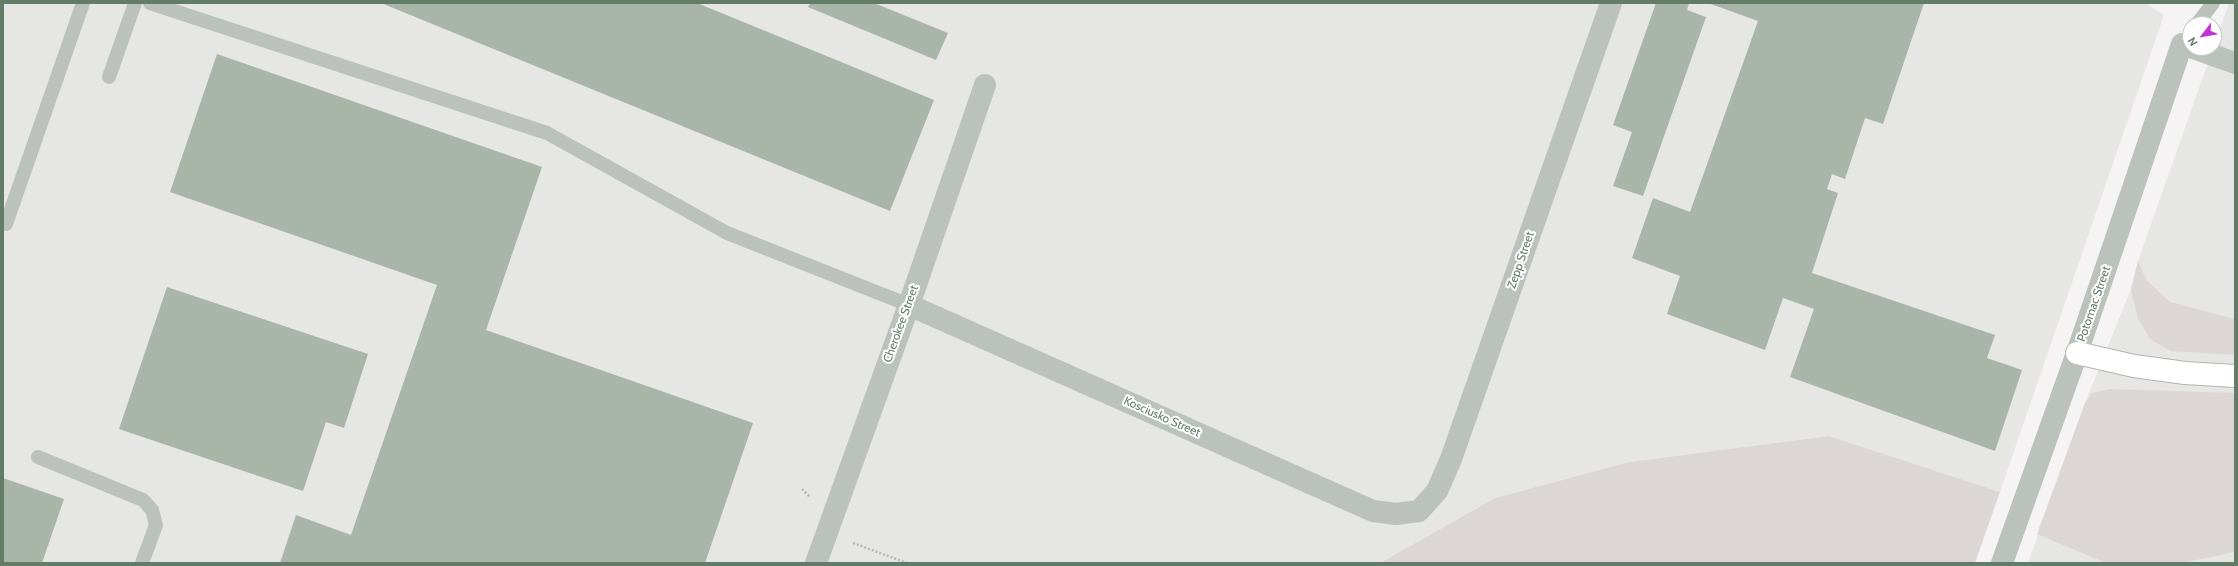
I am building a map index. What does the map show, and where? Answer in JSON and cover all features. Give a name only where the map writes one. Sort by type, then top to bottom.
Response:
[{"type":"highway","points":[[2077,353],[2141,367],[2186,373],[2235,376]]},
{"type":"street","name":"Zepp Street","points":[[1419,511],[1437,491],[1451,459],[1611,3]]},
{"type":"street","name":"Potomac Street","points":[[2002,563],[2184,56]]},
{"type":"street","points":[[2219,56],[2235,63]]},
{"type":"street","name":"Cherokee Street","points":[[816,563],[909,305],[985,85]]},
{"type":"street","name":"Kosciusko Street","points":[[909,305],[1373,510],[1396,514],[1419,511]]},
{"type":"lane","points":[[3,223],[6,224],[83,3]]},
{"type":"lane","points":[[109,77],[135,3]]},
{"type":"lane","points":[[150,3],[547,133],[727,233],[909,305]]},
{"type":"lane","points":[[2203,16],[2213,3]]},
{"type":"lane","points":[[38,457],[143,500],[152,510],[156,525],[142,563]]},
{"type":"shaded area","points":[[3,3],[2146,3],[2164,15],[2000,492],[1829,436],[1629,462],[1495,498],[1380,563],[3,563]]},
{"type":"shaded area","points":[[2229,3],[2235,3],[2235,563],[2028,563],[2085,403],[2131,289],[2138,261],[2210,56],[2222,56],[2222,23]]},
{"type":"shaded area","points":[[2138,261],[2147,281],[2170,302],[2235,319],[2235,355],[2171,351],[2151,340],[2138,319],[2131,289]]},
{"type":"shaded area","points":[[2110,389],[2235,393],[2235,552],[2182,563],[2106,563],[2037,534],[2085,403],[2092,393]]},
{"type":"shaded area","points":[[1829,436],[2000,492],[1975,563],[1380,563],[1495,498],[1629,462]]},
{"type":"building","points":[[381,3],[697,3],[934,100],[890,211]]},
{"type":"building","points":[[810,3],[874,3],[948,33],[936,60],[808,7]]},
{"type":"building","points":[[1656,3],[1689,3],[1687,10],[1706,17],[1643,196],[1613,186],[1632,132],[1613,125]]},
{"type":"building","points":[[1708,3],[1924,3],[1883,124],[1865,118],[1845,179],[1832,174],[1827,189],[1838,193],[1812,273],[1995,335],[1987,358],[2022,370],[1995,451],[1790,377],[1814,309],[1783,298],[1765,350],[1667,314],[1680,276],[1632,258],[1653,198],[1690,212],[1758,21]]},
{"type":"building","points":[[217,54],[542,167],[486,330],[753,423],[705,563],[280,563],[296,515],[351,535],[437,285],[170,192]]},
{"type":"building","points":[[167,287],[368,354],[344,428],[326,422],[303,491],[119,429]]},
{"type":"building","points":[[3,478],[64,499],[42,563],[3,563]]}]
